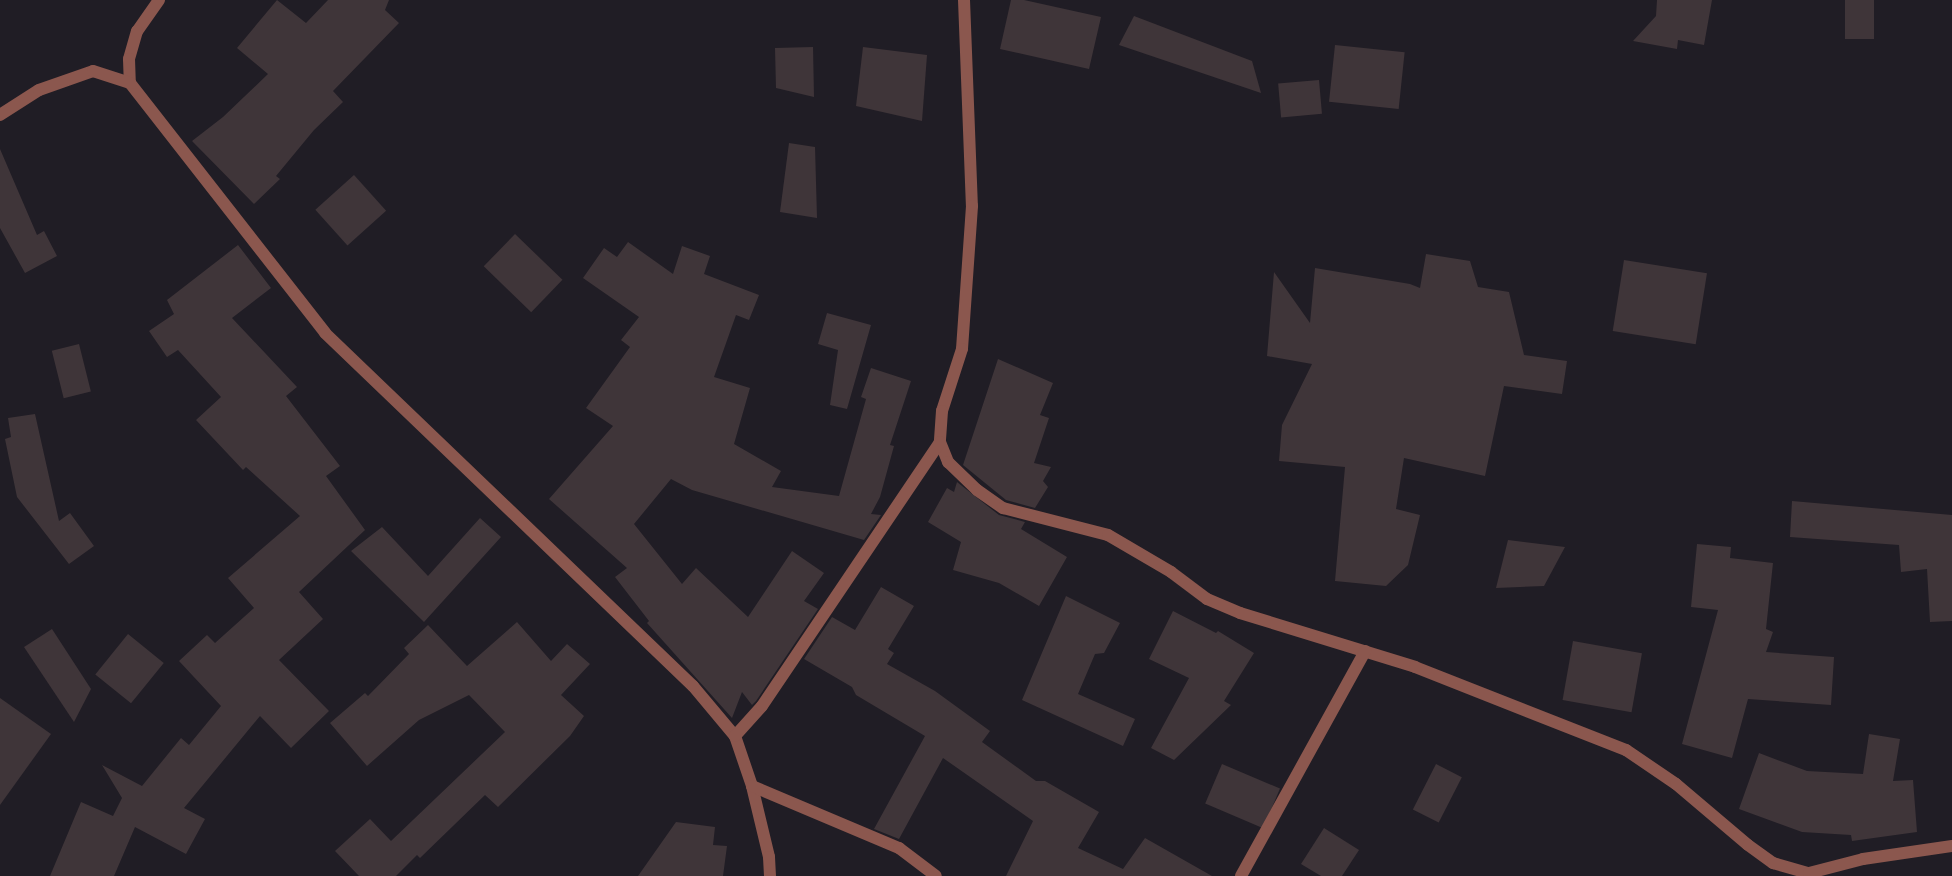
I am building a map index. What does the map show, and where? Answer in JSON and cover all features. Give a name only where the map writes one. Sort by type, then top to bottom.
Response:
[{"type":"street","points":[[130,83],[129,59],[137,30],[159,0]]},
{"type":"street","points":[[964,0],[972,206],[962,348],[942,411],[940,442],[948,462],[976,490],[1003,508],[1108,534],[1171,572],[1207,599],[1240,614],[1366,651],[1468,687],[1626,750],[1676,784],[1748,845],[1773,863],[1809,873],[1863,859],[1952,846]]},
{"type":"street","points":[[0,115],[39,90],[94,71],[130,83],[325,333],[693,686],[735,736],[752,786],[769,857],[770,876]]},
{"type":"street","points":[[735,736],[762,706],[940,442]]},
{"type":"street","points":[[1241,876],[1366,651]]},
{"type":"street","points":[[752,786],[899,848],[936,876]]},
{"type":"building","points":[[277,0],[306,23],[328,0],[389,0],[385,10],[399,23],[333,91],[343,102],[314,130],[276,176],[280,179],[254,204],[192,141],[223,117],[268,74],[237,48]]},
{"type":"building","points":[[1011,0],[1024,0],[1101,17],[1089,69],[1000,49]]},
{"type":"building","points":[[1657,0],[1712,0],[1704,45],[1678,40],[1677,49],[1633,41],[1656,16]]},
{"type":"building","points":[[1845,0],[1874,0],[1874,39],[1845,39]]},
{"type":"building","points":[[1134,16],[1252,61],[1261,93],[1119,45]]},
{"type":"building","points":[[1335,45],[1405,52],[1399,109],[1329,102]]},
{"type":"building","points":[[813,47],[814,97],[776,88],[775,48]]},
{"type":"building","points":[[863,47],[927,55],[922,121],[856,106]]},
{"type":"building","points":[[1319,80],[1322,114],[1281,117],[1278,84]]},
{"type":"building","points":[[789,143],[815,147],[817,218],[780,212]]},
{"type":"building","points":[[0,149],[37,235],[44,231],[57,256],[25,273],[0,228]]},
{"type":"building","points":[[354,175],[386,211],[347,245],[315,210]]},
{"type":"building","points":[[515,234],[562,280],[531,312],[484,266]]},
{"type":"building","points":[[628,242],[673,274],[682,246],[710,256],[704,274],[759,295],[749,320],[736,315],[714,377],[750,388],[734,444],[781,471],[772,487],[839,496],[866,399],[861,397],[871,368],[911,381],[890,445],[894,446],[880,497],[871,514],[881,515],[864,540],[692,490],[671,479],[634,524],[682,584],[696,568],[748,617],[792,551],[824,573],[804,601],[818,609],[756,701],[752,705],[742,692],[732,718],[647,623],[649,621],[615,577],[627,568],[549,499],[613,426],[586,408],[630,347],[621,340],[639,317],[583,278],[604,248],[617,257]]},
{"type":"building","points":[[238,245],[271,288],[232,318],[297,387],[286,396],[340,466],[326,476],[365,530],[299,592],[323,619],[279,660],[329,711],[291,748],[260,716],[184,808],[205,819],[186,854],[135,827],[114,876],[50,876],[81,802],[113,816],[122,798],[102,765],[142,786],[181,738],[189,745],[221,706],[179,661],[207,635],[215,643],[254,608],[228,578],[300,516],[246,467],[243,470],[196,420],[221,397],[178,350],[167,357],[149,331],[174,314],[167,300]]},
{"type":"building","points":[[1426,254],[1470,261],[1478,287],[1509,292],[1524,355],[1567,361],[1562,394],[1504,386],[1485,476],[1404,458],[1396,509],[1420,515],[1408,565],[1386,586],[1335,581],[1345,467],[1279,461],[1282,425],[1312,364],[1267,356],[1274,272],[1310,323],[1315,268],[1410,284],[1420,288]]},
{"type":"building","points":[[1624,260],[1707,273],[1696,344],[1613,331]]},
{"type":"building","points":[[827,313],[871,325],[847,409],[830,405],[838,350],[818,344]]},
{"type":"building","points":[[79,344],[91,392],[64,398],[52,351]]},
{"type":"building","points":[[998,359],[1053,383],[1040,415],[1049,418],[1034,463],[1051,467],[1043,481],[1048,487],[1035,508],[1006,500],[963,465]]},
{"type":"building","points":[[35,414],[59,521],[70,513],[94,546],[69,564],[17,497],[5,439],[11,437],[8,418]]},
{"type":"building","points":[[957,482],[999,515],[1025,522],[1021,529],[1067,557],[1039,606],[999,583],[953,570],[961,542],[928,522],[947,488],[954,492]]},
{"type":"building","points":[[1792,501],[1952,515],[1952,621],[1930,622],[1927,569],[1901,572],[1899,545],[1790,537]]},
{"type":"building","points":[[480,518],[501,537],[424,622],[351,551],[382,527],[428,576]]},
{"type":"building","points":[[1508,540],[1565,547],[1544,586],[1496,588]]},
{"type":"building","points":[[1697,544],[1731,547],[1730,558],[1773,563],[1766,629],[1773,632],[1766,652],[1834,657],[1831,705],[1748,699],[1732,758],[1682,744],[1718,610],[1691,607]]},
{"type":"building","points":[[881,587],[914,606],[888,649],[894,653],[887,664],[935,691],[990,731],[982,742],[1036,781],[1045,781],[1099,812],[1078,848],[1123,869],[1145,838],[1212,876],[1006,876],[1033,821],[943,758],[899,839],[874,829],[925,736],[856,695],[852,687],[804,659],[832,617],[855,630]]},
{"type":"building","points":[[1066,596],[1120,623],[1104,653],[1095,654],[1078,694],[1135,719],[1123,746],[1022,700]]},
{"type":"building","points":[[1173,611],[1216,633],[1218,631],[1254,653],[1224,701],[1231,705],[1174,760],[1151,748],[1189,678],[1149,659]]},
{"type":"building","points":[[517,622],[551,661],[567,644],[590,664],[561,695],[584,716],[570,736],[498,807],[485,795],[420,858],[417,855],[396,876],[359,876],[335,851],[370,819],[391,841],[505,732],[469,695],[419,720],[367,766],[330,723],[365,693],[368,696],[409,654],[404,648],[428,625],[467,666]]},
{"type":"building","points":[[52,629],[91,689],[74,722],[24,647]]},
{"type":"building","points":[[128,634],[164,663],[131,703],[95,674]]},
{"type":"building","points":[[1573,641],[1642,653],[1632,712],[1563,700]]},
{"type":"building","points":[[0,698],[51,734],[0,805]]},
{"type":"building","points":[[1869,734],[1900,739],[1893,781],[1913,780],[1917,832],[1852,841],[1851,835],[1802,832],[1739,809],[1759,753],[1807,771],[1863,774]]},
{"type":"building","points":[[1222,764],[1280,789],[1263,828],[1205,804]]},
{"type":"building","points":[[1436,764],[1462,777],[1439,823],[1413,809]]},
{"type":"building","points":[[676,822],[715,827],[713,845],[727,846],[723,876],[638,876]]},
{"type":"building","points":[[1324,828],[1359,850],[1342,876],[1321,876],[1301,864]]}]
